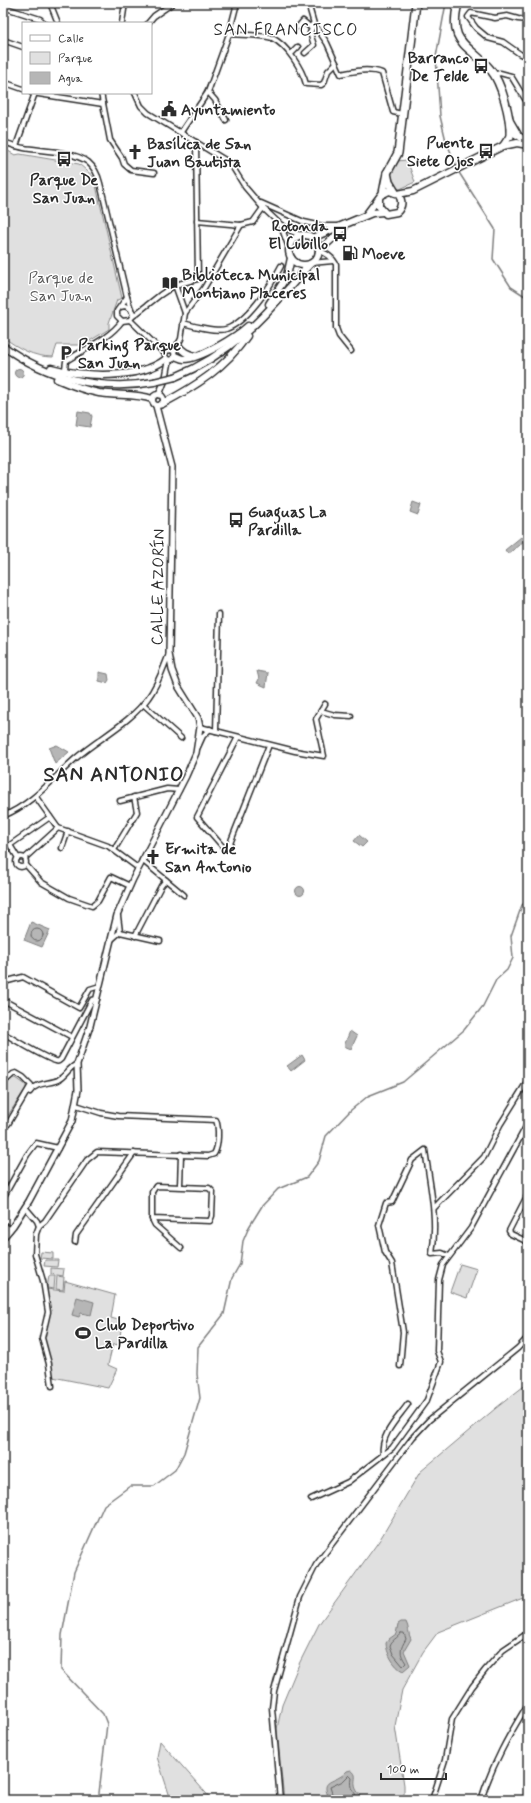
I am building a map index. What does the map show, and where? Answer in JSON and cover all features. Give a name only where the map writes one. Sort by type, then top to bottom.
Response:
[{"type":"main road","points":[[383,212],[379,206],[381,196],[387,173],[398,153],[416,3]]},
{"type":"main road","points":[[458,3],[454,23],[458,36],[466,47],[481,60],[494,75],[514,136],[519,141],[515,144]]},
{"type":"main road","points":[[514,136],[528,142]]},
{"type":"main road","points":[[514,136],[510,141],[515,144]]},
{"type":"main road","points":[[242,337],[258,318],[287,276],[291,258],[289,248],[293,240],[301,235],[312,238],[366,215],[377,212],[394,214],[399,210],[402,203],[413,191],[503,146],[514,136]]},
{"type":"main road","points":[[503,146],[515,144],[528,145]]},
{"type":"main road","points":[[387,173],[389,182],[402,203]]},
{"type":"main road","points":[[366,215],[381,196],[389,191],[397,193],[413,191]]},
{"type":"main road","points":[[159,405],[195,386],[217,370],[316,258],[319,251],[350,223]]},
{"type":"main road","points":[[312,238],[318,246],[319,251]]},
{"type":"main road","points":[[291,258],[297,264],[310,264]]},
{"type":"main road","points":[[175,354],[182,359],[197,356],[235,336],[258,318]]},
{"type":"main road","points":[[30,363],[62,377],[86,383],[122,386],[154,382],[175,377],[210,360],[251,330]]},
{"type":"main road","points":[[180,342],[182,351],[187,354],[197,356]]},
{"type":"main road","points":[[3,346],[55,378],[78,388],[98,393],[143,396],[152,399]]},
{"type":"main road","points":[[30,363],[70,373],[112,375],[142,371],[158,365],[167,358]]},
{"type":"street","points":[[4,3],[3,7],[40,19],[43,22]]},
{"type":"street","points":[[50,3],[58,22]]},
{"type":"street","points":[[122,22],[125,3]]},
{"type":"street","points":[[149,22],[154,16],[173,3]]},
{"type":"street","points":[[181,133],[208,92],[229,34],[237,3]]},
{"type":"street","points":[[308,3],[314,24],[327,43],[341,74],[355,71],[376,71],[382,73],[393,112],[402,114]]},
{"type":"street","points":[[528,20],[507,16],[495,18],[475,13],[471,13],[468,17],[476,28],[488,38],[503,42],[520,54],[528,57]]},
{"type":"street","points":[[298,27],[303,21],[310,27],[314,24]]},
{"type":"street","points":[[305,53],[314,45],[310,33],[314,24]]},
{"type":"street","points":[[229,34],[272,37],[291,54],[303,74],[306,84],[321,85],[324,83],[328,71],[336,63]]},
{"type":"street","points":[[3,40],[22,47]]},
{"type":"street","points":[[291,54],[298,47]]},
{"type":"street","points":[[494,75],[500,73],[511,76],[525,99]]},
{"type":"street","points":[[3,82],[22,89]]},
{"type":"street","points":[[208,92],[216,100],[226,120]]},
{"type":"street","points":[[16,146],[34,94]]},
{"type":"street","points":[[40,94],[103,104]]},
{"type":"street","points":[[101,94],[110,140],[122,158],[124,164],[130,170],[154,173]]},
{"type":"street","points":[[135,94],[141,106],[148,113],[230,163],[255,200],[280,224],[292,232],[301,235]]},
{"type":"street","points":[[3,142],[16,146],[73,156],[87,162],[98,174],[131,309],[131,318],[167,358],[174,359],[180,342],[185,313],[212,275],[241,225]]},
{"type":"street","points":[[196,142],[198,278]]},
{"type":"street","points":[[255,200],[265,206],[304,222],[322,226],[342,226]]},
{"type":"street","points":[[197,221],[241,225],[253,222],[263,208]]},
{"type":"street","points":[[280,224],[289,248]]},
{"type":"street","points":[[319,251],[325,252],[336,264],[336,328],[339,336],[351,351]]},
{"type":"street","points":[[310,264],[334,261]]},
{"type":"street","points":[[183,323],[221,330],[238,323],[254,307],[281,266]]},
{"type":"street","points":[[70,373],[64,369],[66,361],[117,328],[122,321],[131,318],[175,285],[212,275]]},
{"type":"street","points":[[175,285],[185,313]]},
{"type":"street","points":[[122,321],[118,318],[117,314],[127,297]]},
{"type":"street","points":[[120,307],[125,306],[131,309]]},
{"type":"street","points":[[159,394],[164,398],[159,405],[153,403],[152,399],[159,394],[166,377],[169,350],[175,354]]},
{"type":"street","name":"CALLE AZORÍN","points":[[159,405],[172,467],[169,654],[172,670],[178,686],[198,718],[200,727]]},
{"type":"street","points":[[216,731],[219,614]]},
{"type":"street","points":[[3,816],[24,806],[36,797],[76,758],[132,715],[143,704],[157,684],[169,654]]},
{"type":"street","points":[[143,704],[181,738]]},
{"type":"street","points":[[196,753],[200,727],[269,745],[324,756],[316,719],[325,704]]},
{"type":"street","points":[[322,710],[335,715],[351,716]]},
{"type":"street","points":[[3,1238],[25,1207],[72,1121],[78,1090],[78,1064],[97,999],[117,915],[138,868],[179,790],[203,736],[210,729]]},
{"type":"street","points":[[238,737],[197,816],[223,847],[230,846],[269,745]]},
{"type":"street","points":[[120,801],[167,789],[179,790]]},
{"type":"street","points":[[36,797],[58,828],[108,846],[138,868]]},
{"type":"street","points":[[114,850],[138,812],[134,797]]},
{"type":"street","points":[[18,858],[10,844],[50,817]]},
{"type":"street","points":[[18,858],[25,858],[58,828]]},
{"type":"street","points":[[62,848],[68,831]]},
{"type":"street","points":[[18,858],[16,864],[19,867],[26,865]]},
{"type":"street","points":[[25,858],[26,865],[41,882],[69,898],[92,906],[98,902],[111,878],[130,886]]},
{"type":"street","points":[[142,860],[184,895]]},
{"type":"street","points":[[135,936],[161,886],[166,880]]},
{"type":"street","points":[[117,915],[120,932]]},
{"type":"street","points":[[120,932],[160,941]]},
{"type":"street","points":[[112,939],[120,932]]},
{"type":"street","points":[[3,986],[4,982],[23,977],[85,1012]]},
{"type":"street","points":[[79,1008],[90,990],[100,986]]},
{"type":"street","points":[[3,1033],[56,1062],[61,1059],[92,1000],[97,999]]},
{"type":"street","points":[[3,1000],[72,1037]]},
{"type":"street","points":[[21,1103],[34,1087],[59,1080],[71,1066],[78,1064]]},
{"type":"street","points":[[3,1083],[15,1073],[38,1083],[51,1082]]},
{"type":"street","points":[[3,1127],[8,1124],[30,1085],[23,1077]]},
{"type":"street","points":[[434,1208],[484,1157],[500,1124],[528,1080]]},
{"type":"street","points":[[52,1386],[50,1364],[42,1338],[48,1312],[43,1282],[35,1254],[36,1234],[39,1226],[45,1221],[87,1160],[96,1152],[208,1156],[214,1154],[217,1150],[218,1126],[216,1120],[118,1116],[101,1113],[76,1105]]},
{"type":"street","points":[[311,1499],[348,1482],[392,1448],[427,1400],[441,1362],[437,1351],[439,1280],[443,1265],[471,1228],[528,1123]]},
{"type":"street","points":[[3,1198],[27,1155],[36,1143],[58,1148]]},
{"type":"street","points":[[400,1366],[403,1332],[392,1263],[385,1252],[379,1225],[386,1203],[392,1202],[412,1160],[425,1150],[434,1208],[435,1237],[432,1254],[436,1255],[442,1253],[449,1256]]},
{"type":"street","points":[[75,1242],[76,1235],[134,1153]]},
{"type":"street","points":[[180,1186],[181,1154]]},
{"type":"street","points":[[152,1219],[210,1221],[212,1216],[213,1192],[209,1188],[180,1186],[156,1186],[152,1192],[152,1219],[155,1225],[181,1248]]},
{"type":"street","points":[[528,1194],[509,1231],[510,1234],[528,1242]]},
{"type":"street","points":[[25,1207],[37,1221],[39,1226]]},
{"type":"street","points":[[3,1224],[10,1230]]},
{"type":"street","points":[[280,1800],[272,1708],[274,1691],[300,1597],[316,1565],[413,1437],[429,1420],[518,1348],[528,1337]]},
{"type":"street","points":[[383,1454],[382,1446],[384,1438],[408,1404]]},
{"type":"street","points":[[432,1800],[445,1760],[452,1719],[472,1687],[486,1669],[503,1650],[528,1633]]},
{"type":"street","points":[[481,1800],[500,1751],[528,1704]]},
{"type":"street","points":[[519,1800],[528,1798]]},
{"type":"green space","name":"Parque de San Juan","points":[[3,148],[15,155],[20,154],[79,164],[94,177],[122,298],[117,300],[109,323],[109,329],[83,345],[57,345],[53,357],[32,354],[14,345],[3,337]]},
{"type":"green space","points":[[407,160],[415,182],[400,189],[395,187],[391,173],[397,161]]},
{"type":"green space","points":[[13,1078],[16,1078],[26,1085],[26,1088],[3,1123],[3,1088]]},
{"type":"green space","points":[[41,1252],[53,1253],[53,1259],[40,1258]]},
{"type":"green space","points":[[45,1260],[58,1260],[57,1267],[44,1266]]},
{"type":"green space","points":[[460,1264],[477,1269],[467,1298],[450,1292]]},
{"type":"green space","points":[[51,1268],[64,1269],[63,1276],[51,1274]]},
{"type":"green space","points":[[49,1276],[55,1276],[54,1289],[47,1288]]},
{"type":"green space","points":[[57,1276],[64,1277],[63,1290],[56,1289]]},
{"type":"green space","name":"Club Deportivo La Pardilla","points":[[65,1281],[115,1295],[111,1318],[118,1320],[117,1328],[121,1329],[119,1345],[113,1344],[108,1365],[117,1369],[108,1388],[53,1377],[44,1337],[49,1313],[46,1289],[64,1291]]},
{"type":"green space","points":[[528,1383],[528,1596],[438,1632],[423,1652],[402,1690],[395,1726],[404,1785],[404,1800],[284,1800],[277,1729],[282,1705],[299,1664],[319,1624],[379,1541],[420,1472]]},
{"type":"green space","points":[[160,1741],[212,1800],[171,1800],[157,1757]]},
{"type":"water","points":[[17,369],[21,369],[23,373],[21,377],[17,377],[15,375],[15,371]]},
{"type":"water","points":[[78,411],[90,413],[92,416],[90,427],[76,425]]},
{"type":"water","points":[[413,502],[421,505],[418,515],[410,512]]},
{"type":"water","points":[[521,537],[524,541],[508,554],[505,550]]},
{"type":"water","points":[[257,671],[268,673],[266,687],[257,683],[259,679]]},
{"type":"water","points":[[99,672],[108,674],[109,680],[107,683],[99,681]]},
{"type":"water","points":[[57,745],[69,752],[55,764],[49,748]]},
{"type":"water","points":[[359,835],[367,842],[362,847],[354,841]]},
{"type":"water","points":[[300,886],[305,891],[300,896],[295,891]]},
{"type":"water","points":[[31,922],[50,930],[42,947],[24,940]]},
{"type":"water","points":[[350,1031],[357,1036],[351,1049],[344,1046]]},
{"type":"water","points":[[302,1055],[305,1060],[291,1071],[287,1066]]},
{"type":"water","points":[[77,1297],[94,1302],[91,1315],[81,1313],[79,1317],[72,1315]]},
{"type":"water","points":[[401,1622],[406,1622],[411,1639],[404,1651],[410,1665],[403,1671],[391,1659],[387,1651],[386,1643],[396,1634],[398,1624]]},
{"type":"water","points":[[351,1770],[355,1775],[355,1787],[364,1800],[330,1800],[326,1788],[327,1784]]},
{"type":"waterway","points":[[446,3],[436,57],[440,116],[446,141],[457,167]]},
{"type":"waterway","points":[[202,97],[213,73]]},
{"type":"waterway","points":[[458,171],[495,229],[493,259],[511,287],[528,298]]},
{"type":"waterway","points":[[100,1800],[99,1793],[107,1724],[103,1714],[61,1670],[62,1635],[74,1572],[104,1505],[130,1486],[154,1486],[175,1470],[184,1453],[200,1398],[197,1374],[198,1347],[224,1314],[232,1278],[240,1264],[243,1241],[249,1227],[262,1206],[278,1189],[307,1177],[319,1161],[326,1136],[351,1110],[368,1096],[403,1082],[464,1030],[483,1006],[496,980],[507,970],[513,958],[511,936],[522,905],[528,900]]},
{"type":"place","name":"Barranco De Telde","points":[[481,66]]},
{"type":"place","name":"Ayuntamiento","points":[[169,109]]},
{"type":"place","name":"Puente Siete Ojos","points":[[486,151]]},
{"type":"place","name":"Basílica de San Juan Bautista","points":[[135,152]]},
{"type":"place","name":"Parque De San Juan","points":[[64,159]]},
{"type":"place","name":"Rotonda El Cubillo","points":[[340,234]]},
{"type":"place","name":"Moeve","points":[[350,253]]},
{"type":"place","name":"Biblioteca Municipal Montiano Placeres","points":[[170,283]]},
{"type":"place","name":"Parking Parque San Juan","points":[[66,353]]},
{"type":"place","name":"Guaguas La Pardilla","points":[[236,520]]},
{"type":"place","name":"Ermita de San Antonio","points":[[153,857]]},
{"type":"place","name":"Club Deportivo La Pardilla","points":[[83,1333]]},
{"type":"district","name":"SAN FRANCISCO","points":[[286,29]]},
{"type":"district","name":"SAN ANTONIO","points":[[114,774]]}]
